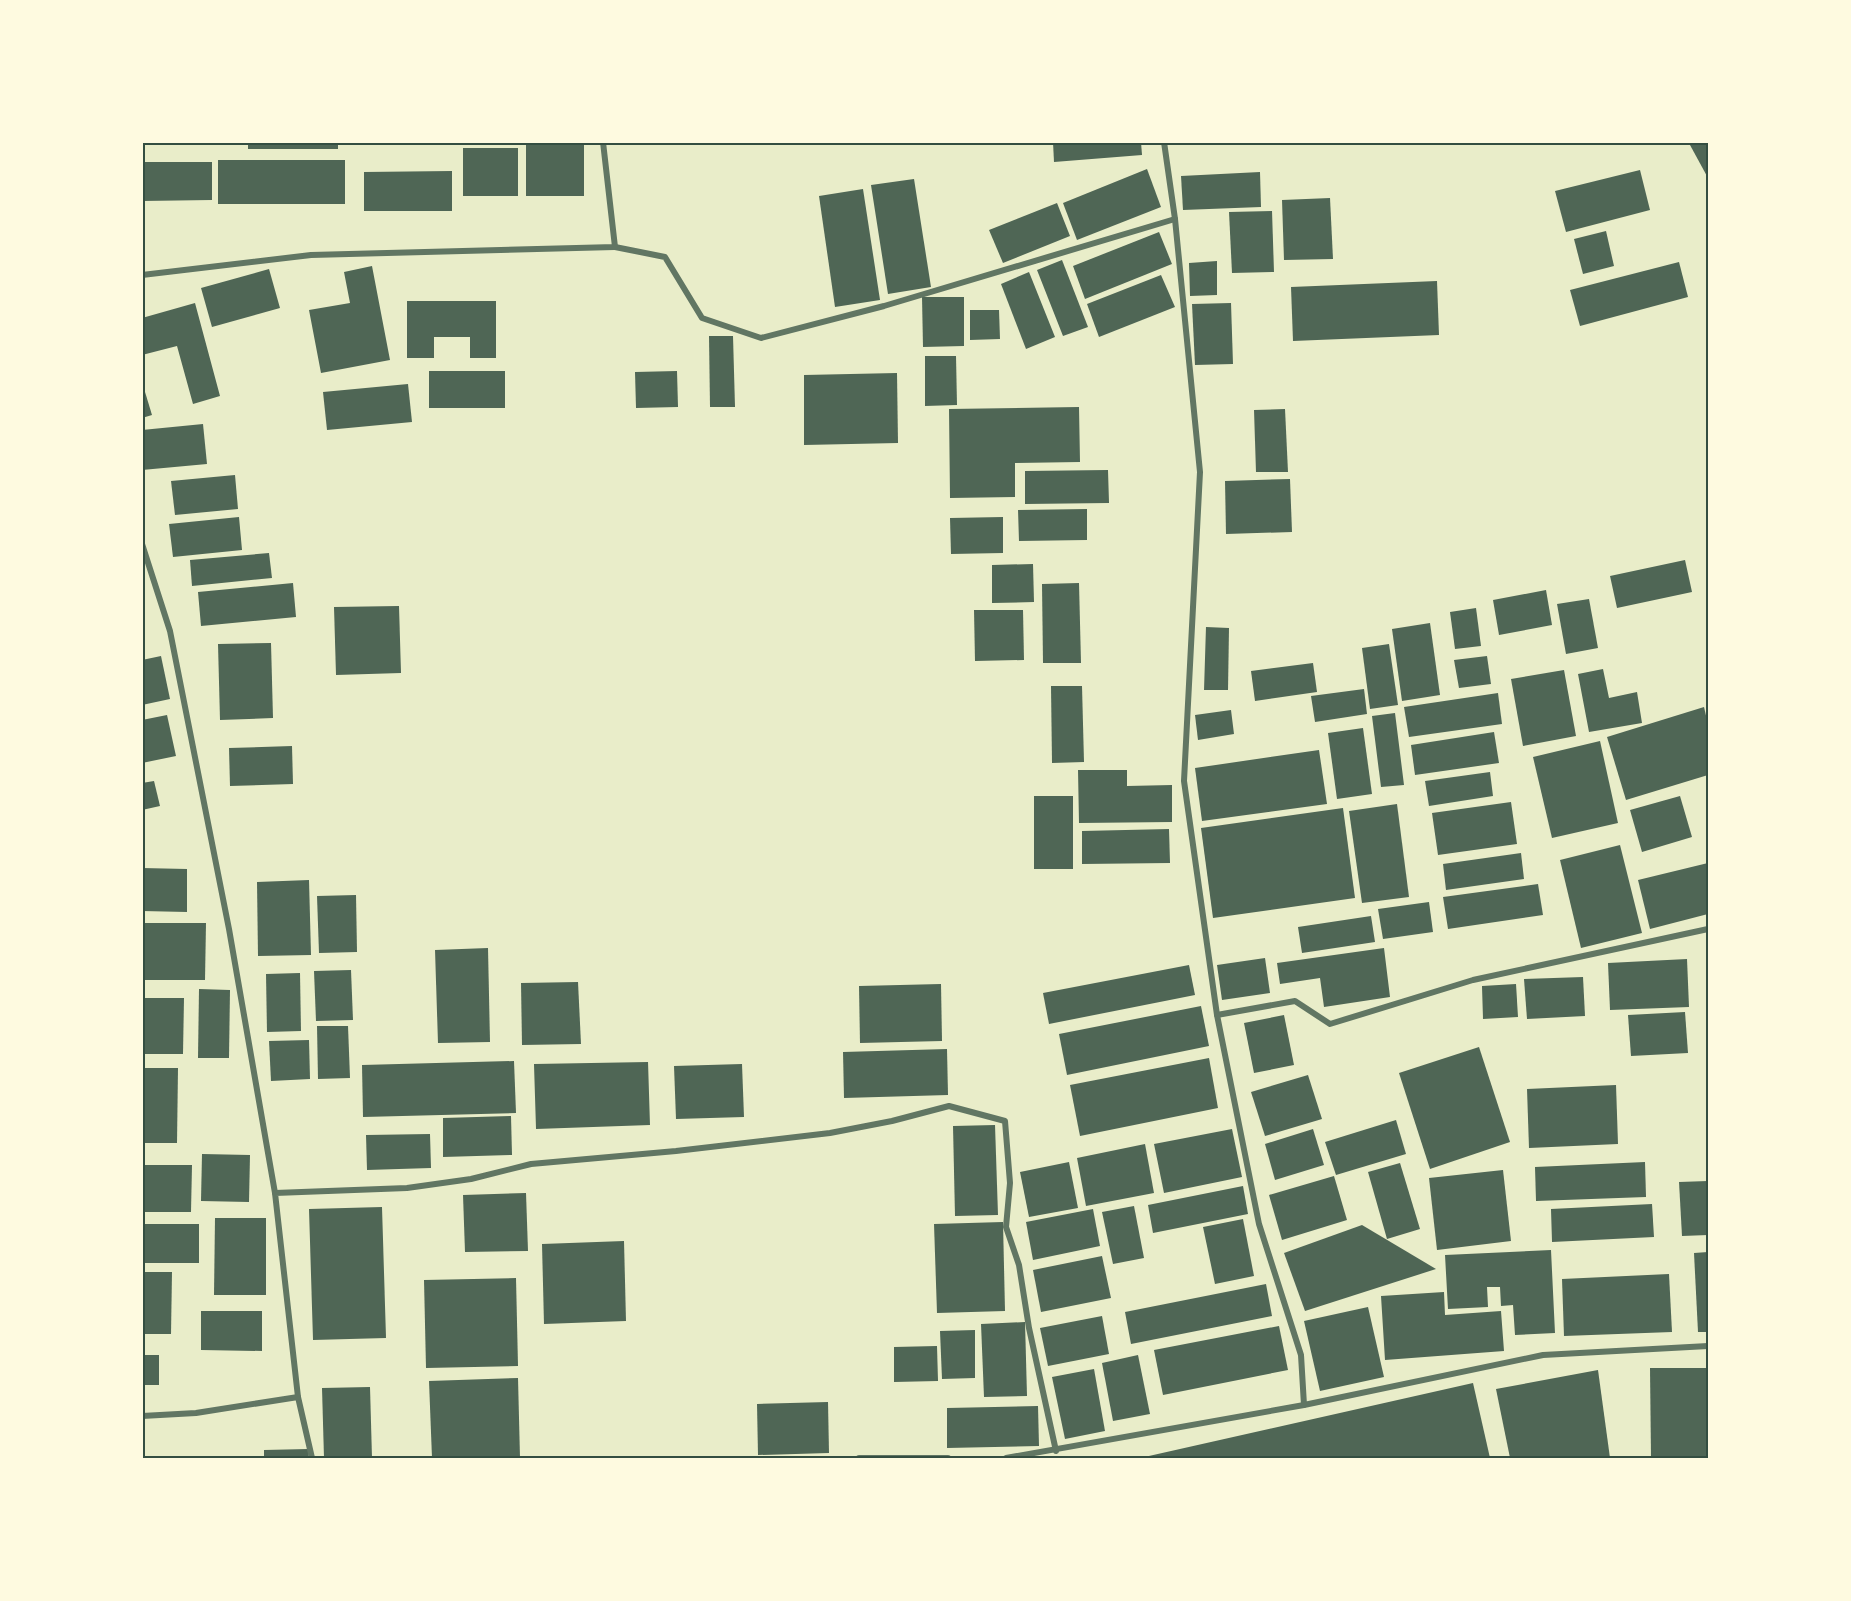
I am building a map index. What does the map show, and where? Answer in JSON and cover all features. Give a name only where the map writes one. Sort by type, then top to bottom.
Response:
[{"type":"street","points":[[603,142],[615,247]]},
{"type":"street","points":[[1164,142],[1175,219],[1200,472],[1184,781],[1218,1016],[1259,1224],[1301,1356],[1304,1405]]},
{"type":"street","points":[[142,275],[311,255],[615,247],[665,257],[702,318],[761,338],[884,306],[1175,219]]},
{"type":"street","points":[[142,544],[170,631],[229,929],[275,1193],[298,1397],[312,1458]]},
{"type":"street","points":[[1218,1016],[1295,1000],[1330,1024],[1473,980],[1708,928]]},
{"type":"street","points":[[275,1193],[406,1188],[471,1179],[531,1164],[676,1151],[830,1133],[892,1121],[949,1106],[1005,1121],[1010,1183],[1006,1227],[1019,1264],[1029,1328],[1056,1451]]},
{"type":"street","points":[[1006,1458],[1056,1451],[1304,1405],[1543,1356],[1708,1346]]},
{"type":"street","points":[[142,1416],[195,1413],[298,1397]]},
{"type":"street","points":[[859,1458],[948,1458]]},
{"type":"building","points":[[248,142],[338,142],[338,149],[248,149]]},
{"type":"building","points":[[526,142],[584,142],[584,196],[526,196]]},
{"type":"building","points":[[1053,142],[1141,142],[1142,155],[1054,162]]},
{"type":"building","points":[[1696,142],[1708,142],[1708,178],[1690,145]]},
{"type":"building","points":[[463,148],[518,148],[518,196],[463,196]]},
{"type":"building","points":[[218,160],[345,160],[345,204],[218,204]]},
{"type":"building","points":[[142,162],[212,162],[212,200],[142,201]]},
{"type":"building","points":[[1147,169],[1161,207],[1077,240],[1063,203]]},
{"type":"building","points":[[1640,170],[1650,210],[1566,232],[1555,191]]},
{"type":"building","points":[[452,171],[452,211],[364,211],[364,172]]},
{"type":"building","points":[[1260,172],[1261,207],[1183,210],[1181,176]]},
{"type":"building","points":[[914,179],[931,287],[888,294],[871,185]]},
{"type":"building","points":[[863,189],[880,300],[835,307],[819,196]]},
{"type":"building","points":[[1330,198],[1333,259],[1284,260],[1282,200]]},
{"type":"building","points":[[1057,203],[1070,236],[1003,263],[989,230]]},
{"type":"building","points":[[1272,211],[1274,272],[1232,273],[1229,212]]},
{"type":"building","points":[[1606,231],[1614,266],[1583,274],[1574,239]]},
{"type":"building","points":[[1159,232],[1172,264],[1085,299],[1073,266]]},
{"type":"building","points":[[1062,260],[1088,327],[1063,336],[1037,270]]},
{"type":"building","points":[[1217,261],[1217,295],[1190,296],[1189,263]]},
{"type":"building","points":[[1679,262],[1688,297],[1580,326],[1570,290]]},
{"type":"building","points":[[372,266],[390,360],[321,373],[309,310],[350,303],[344,272]]},
{"type":"building","points":[[269,269],[280,308],[212,327],[201,288]]},
{"type":"building","points":[[1029,272],[1055,337],[1026,349],[1001,284]]},
{"type":"building","points":[[1161,275],[1175,307],[1099,337],[1087,304]]},
{"type":"building","points":[[1437,281],[1439,335],[1293,341],[1291,287]]},
{"type":"building","points":[[922,297],[964,297],[964,346],[923,347]]},
{"type":"building","points":[[407,301],[496,301],[496,358],[470,358],[470,337],[434,337],[434,358],[407,358]]},
{"type":"building","points":[[195,303],[220,396],[193,404],[177,346],[142,355],[142,318]]},
{"type":"building","points":[[1231,303],[1233,364],[1195,365],[1192,304]]},
{"type":"building","points":[[970,310],[999,310],[1000,339],[970,340]]},
{"type":"building","points":[[709,336],[733,336],[735,407],[710,407]]},
{"type":"building","points":[[925,356],[956,356],[957,405],[925,406]]},
{"type":"building","points":[[429,371],[505,371],[505,408],[429,408]]},
{"type":"building","points":[[677,371],[678,407],[636,408],[635,372]]},
{"type":"building","points":[[897,373],[898,443],[804,445],[804,375]]},
{"type":"building","points":[[142,382],[152,415],[142,418]]},
{"type":"building","points":[[408,384],[412,422],[327,430],[323,392]]},
{"type":"building","points":[[1079,407],[1080,462],[1015,463],[1015,497],[950,498],[949,409]]},
{"type":"building","points":[[1285,409],[1288,472],[1256,472],[1254,410]]},
{"type":"building","points":[[203,424],[207,464],[142,470],[142,430]]},
{"type":"building","points":[[1108,470],[1109,503],[1025,504],[1025,471]]},
{"type":"building","points":[[235,475],[238,509],[175,515],[171,481]]},
{"type":"building","points":[[1290,479],[1292,532],[1226,534],[1225,481]]},
{"type":"building","points":[[1087,509],[1087,540],[1019,541],[1018,510]]},
{"type":"building","points":[[239,517],[242,550],[173,557],[169,524]]},
{"type":"building","points":[[1003,517],[1003,553],[951,554],[950,518]]},
{"type":"building","points":[[269,553],[272,578],[192,586],[190,560]]},
{"type":"building","points":[[1685,560],[1692,592],[1617,608],[1610,576]]},
{"type":"building","points":[[1033,564],[1034,602],[992,603],[992,565]]},
{"type":"building","points":[[293,583],[296,617],[201,626],[198,592]]},
{"type":"building","points":[[1079,583],[1081,663],[1043,663],[1042,584]]},
{"type":"building","points":[[1546,590],[1552,625],[1499,635],[1493,600]]},
{"type":"building","points":[[1589,599],[1598,648],[1566,654],[1557,604]]},
{"type":"building","points":[[399,606],[401,673],[336,675],[334,607]]},
{"type":"building","points":[[1476,608],[1481,646],[1455,649],[1450,612]]},
{"type":"building","points":[[974,610],[1023,610],[1024,660],[975,661]]},
{"type":"building","points":[[1430,623],[1440,695],[1402,701],[1392,629]]},
{"type":"building","points":[[1206,627],[1229,628],[1228,690],[1204,690]]},
{"type":"building","points":[[271,643],[273,718],[220,720],[218,644]]},
{"type":"building","points":[[1389,644],[1398,705],[1370,709],[1362,648]]},
{"type":"building","points":[[161,656],[170,699],[142,705],[142,660]]},
{"type":"building","points":[[1487,656],[1491,684],[1459,688],[1454,660]]},
{"type":"building","points":[[1313,663],[1317,692],[1255,701],[1251,671]]},
{"type":"building","points":[[1603,669],[1609,698],[1637,692],[1642,723],[1589,732],[1578,674]]},
{"type":"building","points":[[1564,670],[1576,736],[1523,746],[1511,679]]},
{"type":"building","points":[[1051,686],[1082,686],[1084,762],[1052,763]]},
{"type":"building","points":[[1364,689],[1367,714],[1315,722],[1311,696]]},
{"type":"building","points":[[1498,693],[1502,724],[1409,737],[1404,707]]},
{"type":"building","points":[[1704,707],[1708,724],[1708,775],[1626,800],[1607,737]]},
{"type":"building","points":[[1231,710],[1234,734],[1198,740],[1195,715]]},
{"type":"building","points":[[1395,713],[1404,785],[1381,787],[1372,716]]},
{"type":"building","points":[[167,715],[176,756],[142,763],[142,720]]},
{"type":"building","points":[[1363,728],[1372,794],[1337,799],[1328,733]]},
{"type":"building","points":[[1494,732],[1499,763],[1415,775],[1411,745]]},
{"type":"building","points":[[1600,741],[1618,823],[1552,838],[1533,757]]},
{"type":"building","points":[[292,746],[293,784],[230,786],[229,748]]},
{"type":"building","points":[[1319,750],[1327,804],[1202,821],[1195,768]]},
{"type":"building","points":[[1078,770],[1127,770],[1127,786],[1172,785],[1172,822],[1079,823]]},
{"type":"building","points":[[1490,772],[1493,796],[1429,806],[1425,781]]},
{"type":"building","points":[[154,781],[160,806],[142,810],[142,783]]},
{"type":"building","points":[[1034,796],[1073,796],[1073,869],[1034,869]]},
{"type":"building","points":[[1680,796],[1692,837],[1642,852],[1630,810]]},
{"type":"building","points":[[1511,802],[1517,844],[1438,855],[1432,813]]},
{"type":"building","points":[[1397,804],[1409,897],[1362,903],[1349,811]]},
{"type":"building","points":[[1343,808],[1355,898],[1213,918],[1201,828]]},
{"type":"building","points":[[1169,829],[1170,863],[1082,864],[1082,831]]},
{"type":"building","points":[[1620,845],[1642,933],[1581,948],[1560,860]]},
{"type":"building","points":[[1521,853],[1524,879],[1446,890],[1443,864]]},
{"type":"building","points":[[1708,863],[1708,914],[1650,929],[1638,880]]},
{"type":"building","points":[[142,868],[187,869],[187,912],[142,911]]},
{"type":"building","points":[[309,880],[311,955],[258,956],[257,882]]},
{"type":"building","points":[[1538,884],[1543,915],[1448,929],[1443,897]]},
{"type":"building","points":[[356,895],[357,952],[319,953],[317,896]]},
{"type":"building","points":[[1429,902],[1433,932],[1383,939],[1378,909]]},
{"type":"building","points":[[1371,916],[1375,942],[1302,953],[1298,927]]},
{"type":"building","points":[[142,923],[206,923],[205,980],[142,980]]},
{"type":"building","points":[[488,948],[490,1042],[438,1043],[435,950]]},
{"type":"building","points":[[1384,948],[1390,997],[1324,1007],[1320,978],[1280,984],[1277,963]]},
{"type":"building","points":[[1265,958],[1270,993],[1222,1000],[1217,965]]},
{"type":"building","points":[[1687,959],[1689,1007],[1610,1010],[1608,963]]},
{"type":"building","points":[[1189,965],[1195,995],[1049,1024],[1043,993]]},
{"type":"building","points":[[351,970],[353,1020],[316,1021],[314,971]]},
{"type":"building","points":[[300,973],[301,1031],[267,1032],[266,974]]},
{"type":"building","points":[[1583,977],[1585,1016],[1527,1019],[1524,979]]},
{"type":"building","points":[[578,982],[581,1044],[522,1045],[521,983]]},
{"type":"building","points":[[941,984],[942,1041],[860,1043],[859,986]]},
{"type":"building","points":[[1516,984],[1518,1017],[1483,1019],[1482,986]]},
{"type":"building","points":[[199,989],[230,990],[229,1058],[198,1058]]},
{"type":"building","points":[[142,998],[184,998],[183,1054],[142,1054]]},
{"type":"building","points":[[1201,1006],[1209,1046],[1067,1075],[1059,1034]]},
{"type":"building","points":[[1685,1012],[1688,1053],[1631,1056],[1628,1015]]},
{"type":"building","points":[[1284,1015],[1294,1065],[1254,1073],[1244,1023]]},
{"type":"building","points":[[317,1026],[348,1026],[350,1078],[318,1079]]},
{"type":"building","points":[[309,1040],[310,1079],[271,1081],[269,1041]]},
{"type":"building","points":[[1479,1047],[1510,1142],[1430,1169],[1399,1073]]},
{"type":"building","points":[[947,1049],[948,1095],[844,1098],[843,1052]]},
{"type":"building","points":[[1209,1058],[1218,1108],[1080,1136],[1070,1085]]},
{"type":"building","points":[[514,1061],[516,1113],[363,1117],[362,1065]]},
{"type":"building","points":[[648,1062],[650,1125],[536,1129],[534,1064]]},
{"type":"building","points":[[742,1064],[744,1117],[676,1119],[674,1066]]},
{"type":"building","points":[[142,1068],[178,1068],[177,1143],[142,1143]]},
{"type":"building","points":[[1308,1075],[1322,1119],[1265,1136],[1251,1092]]},
{"type":"building","points":[[1616,1085],[1618,1144],[1529,1148],[1527,1089]]},
{"type":"building","points":[[511,1116],[512,1155],[443,1157],[443,1118]]},
{"type":"building","points":[[1396,1120],[1406,1154],[1336,1175],[1325,1142]]},
{"type":"building","points":[[995,1125],[998,1215],[955,1216],[953,1126]]},
{"type":"building","points":[[1232,1129],[1242,1177],[1164,1193],[1154,1144]]},
{"type":"building","points":[[1313,1129],[1324,1165],[1275,1180],[1265,1144]]},
{"type":"building","points":[[430,1134],[431,1168],[367,1170],[366,1135]]},
{"type":"building","points":[[1145,1144],[1154,1193],[1086,1206],[1077,1158]]},
{"type":"building","points":[[202,1154],[250,1155],[249,1202],[201,1201]]},
{"type":"building","points":[[1069,1162],[1078,1208],[1029,1217],[1020,1172]]},
{"type":"building","points":[[1645,1162],[1646,1197],[1536,1201],[1535,1167]]},
{"type":"building","points":[[1400,1163],[1420,1229],[1387,1239],[1368,1172]]},
{"type":"building","points":[[142,1165],[192,1165],[191,1212],[142,1212]]},
{"type":"building","points":[[1503,1170],[1511,1241],[1437,1250],[1429,1178]]},
{"type":"building","points":[[1334,1176],[1347,1220],[1282,1240],[1269,1195]]},
{"type":"building","points":[[1708,1181],[1708,1235],[1682,1236],[1679,1182]]},
{"type":"building","points":[[1243,1186],[1248,1214],[1153,1233],[1148,1205]]},
{"type":"building","points":[[526,1193],[528,1251],[465,1252],[463,1195]]},
{"type":"building","points":[[1652,1204],[1654,1237],[1552,1242],[1551,1209]]},
{"type":"building","points":[[1134,1206],[1144,1258],[1113,1264],[1102,1212]]},
{"type":"building","points":[[382,1207],[386,1338],[313,1340],[309,1209]]},
{"type":"building","points":[[1093,1209],[1100,1246],[1033,1260],[1026,1222]]},
{"type":"building","points":[[215,1218],[266,1218],[266,1295],[214,1295]]},
{"type":"building","points":[[1243,1219],[1254,1276],[1215,1284],[1203,1227]]},
{"type":"building","points":[[1003,1222],[1005,1311],[937,1313],[934,1224]]},
{"type":"building","points":[[142,1224],[199,1224],[199,1263],[142,1263]]},
{"type":"building","points":[[1362,1225],[1436,1269],[1305,1311],[1284,1253]]},
{"type":"building","points":[[624,1241],[626,1321],[544,1324],[542,1244]]},
{"type":"building","points":[[1551,1250],[1555,1333],[1515,1335],[1513,1305],[1501,1306],[1500,1287],[1487,1287],[1488,1307],[1448,1309],[1445,1255]]},
{"type":"building","points":[[1708,1252],[1708,1332],[1698,1332],[1694,1253]]},
{"type":"building","points":[[1102,1256],[1111,1298],[1041,1312],[1033,1270]]},
{"type":"building","points":[[142,1272],[172,1272],[171,1334],[142,1334]]},
{"type":"building","points":[[1669,1274],[1672,1332],[1564,1336],[1562,1279]]},
{"type":"building","points":[[516,1278],[518,1366],[426,1368],[424,1280]]},
{"type":"building","points":[[1266,1284],[1272,1316],[1131,1344],[1125,1312]]},
{"type":"building","points":[[1444,1292],[1445,1315],[1501,1311],[1504,1351],[1385,1360],[1381,1296]]},
{"type":"building","points":[[1368,1307],[1384,1377],[1320,1391],[1304,1321]]},
{"type":"building","points":[[201,1311],[262,1311],[262,1351],[201,1350]]},
{"type":"building","points":[[1102,1316],[1109,1354],[1048,1366],[1040,1328]]},
{"type":"building","points":[[1025,1322],[1027,1396],[984,1397],[981,1324]]},
{"type":"building","points":[[1279,1326],[1288,1370],[1163,1395],[1154,1350]]},
{"type":"building","points":[[975,1330],[975,1378],[942,1379],[940,1331]]},
{"type":"building","points":[[937,1346],[938,1381],[894,1382],[894,1347]]},
{"type":"building","points":[[142,1355],[159,1355],[159,1385],[142,1385]]},
{"type":"building","points":[[1138,1355],[1150,1414],[1113,1421],[1102,1363]]},
{"type":"building","points":[[1650,1368],[1708,1368],[1708,1458],[1651,1458]]},
{"type":"building","points":[[1094,1369],[1105,1431],[1065,1439],[1052,1377]]},
{"type":"building","points":[[1598,1370],[1610,1458],[1510,1458],[1496,1389]]},
{"type":"building","points":[[518,1378],[520,1458],[432,1458],[429,1381]]},
{"type":"building","points":[[1473,1383],[1490,1458],[1140,1458]]},
{"type":"building","points":[[370,1387],[372,1458],[324,1458],[322,1388]]},
{"type":"building","points":[[828,1402],[829,1453],[758,1455],[757,1404]]},
{"type":"building","points":[[1038,1406],[1039,1446],[947,1448],[947,1408]]},
{"type":"building","points":[[308,1449],[309,1458],[264,1458],[264,1450]]}]
